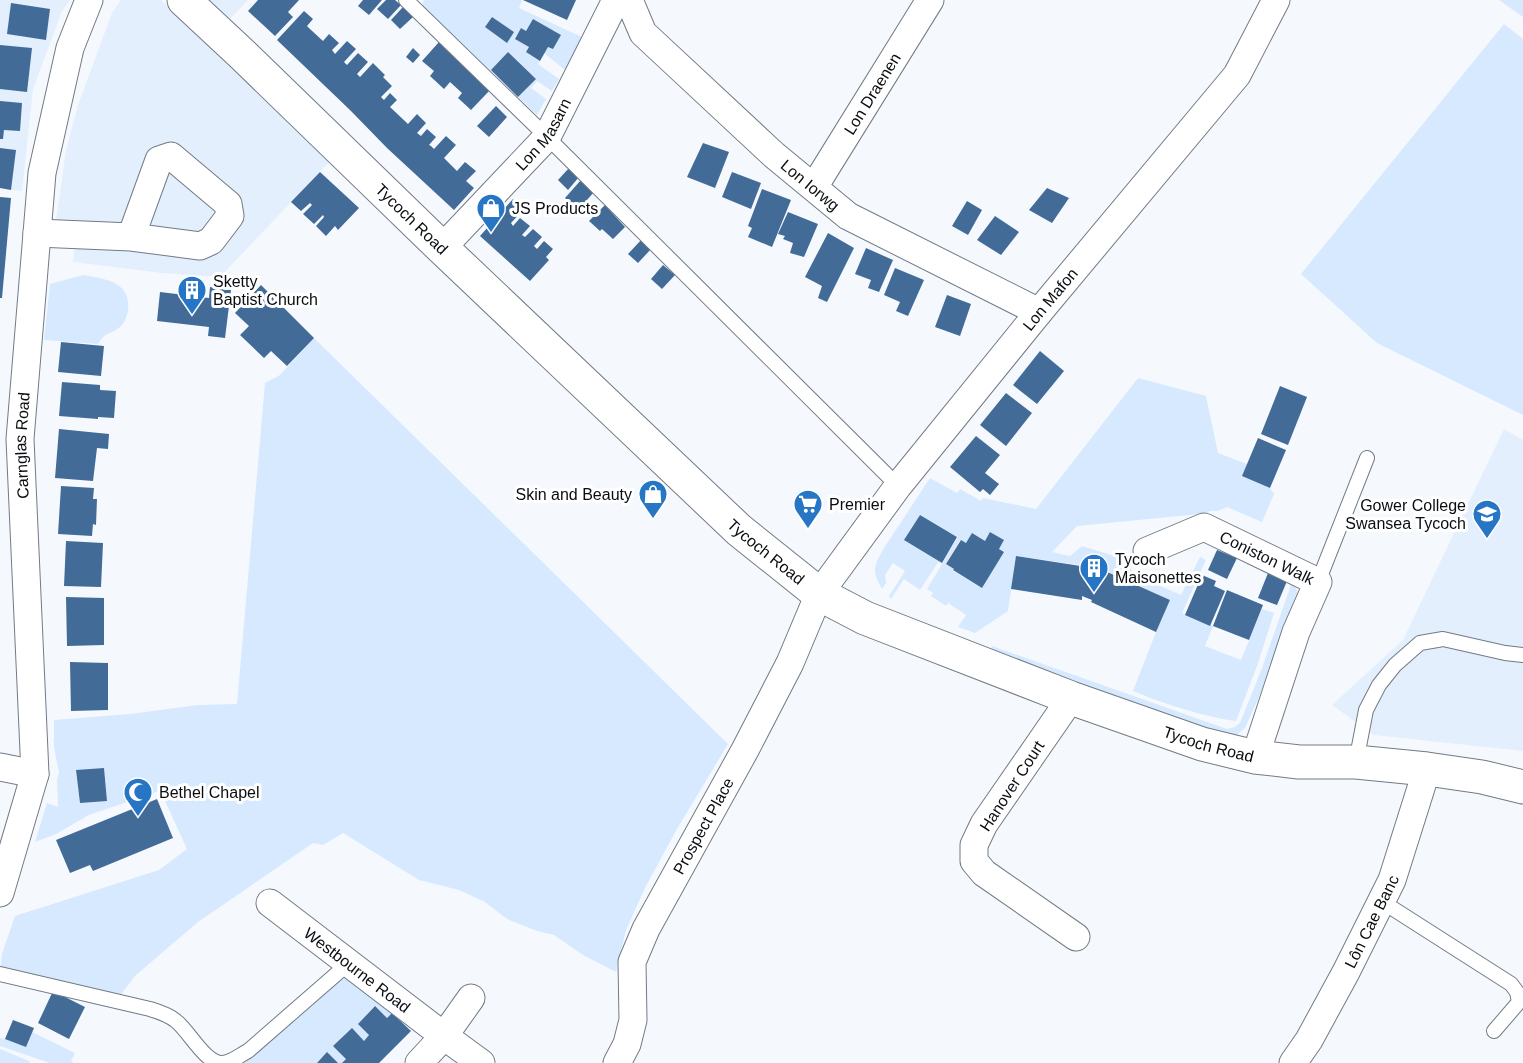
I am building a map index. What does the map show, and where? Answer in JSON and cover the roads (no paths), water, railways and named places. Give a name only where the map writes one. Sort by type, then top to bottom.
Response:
[{"type":"street","name":"Carnglas Road","points":[[0,893],[35,774],[20,439],[42,173],[70,48],[89,0]]},
{"type":"street","name":"Tycoch Road","points":[[184,0],[739,530],[819,594],[865,618],[1071,698],[1202,744],[1255,757],[1299,762],[1356,762],[1427,769],[1482,777],[1523,787]]},
{"type":"street","name":"Lon Masarn","points":[[442,248],[547,137],[615,0]]},
{"type":"street","name":"Lon Iorwg","points":[[628,0],[643,33],[774,155],[848,216],[1038,312]]},
{"type":"street","name":"Lon Draenen","points":[[814,187],[930,0]]},
{"type":"street","name":"Lon Mafon","points":[[819,594],[898,486],[1038,312],[1237,75],[1276,0]]},
{"type":"street","points":[[37,233],[131,237]]},
{"type":"street","name":"Coniston Walk","points":[[1147,551],[1204,527],[1318,582],[1296,632],[1255,757]]},
{"type":"street","name":"Prospect Place","points":[[617,1063],[627,1044],[633,1020],[632,962],[646,929],[745,750],[790,663],[819,594]]},
{"type":"street","name":"Hanover Court","points":[[1071,698],[984,824],[974,845],[974,861],[984,873],[1076,937]]},
{"type":"street","points":[[0,767],[35,774]]},
{"type":"street","name":"Lôn Cae Banc","points":[[1293,1063],[1309,1040],[1346,972],[1392,880],[1427,769]]},
{"type":"street","name":"Westbourne Road","points":[[270,903],[481,1063]]},
{"type":"street","points":[[419,1063],[444,1036],[471,998]]},
{"type":"lane","points":[[406,0],[898,486]]},
{"type":"lane","points":[[1318,582],[1367,458]]},
{"type":"lane","points":[[1356,762],[1366,710],[1379,685],[1395,665],[1420,643],[1443,639],[1523,655]]},
{"type":"lane","points":[[1381,901],[1511,984],[1517,992],[1519,1002],[1494,1031]]},
{"type":"lane","points":[[0,974],[163,1013],[177,1022],[207,1056],[224,1063],[248,1051],[349,963]]},
{"type":"place","name":"JS Products","points":[[491,234]]},
{"type":"place","name":"Sketty Baptist Church","points":[[192,316]]},
{"type":"place","name":"Skin and Beauty","points":[[653,520]]},
{"type":"place","name":"Premier","points":[[808,530]]},
{"type":"place","name":"Gower College Swansea Tycoch","points":[[1487,540]]},
{"type":"place","name":"Tycoch Maisonettes","points":[[1094,594]]},
{"type":"place","name":"Bethel Chapel","points":[[138,818]]}]
